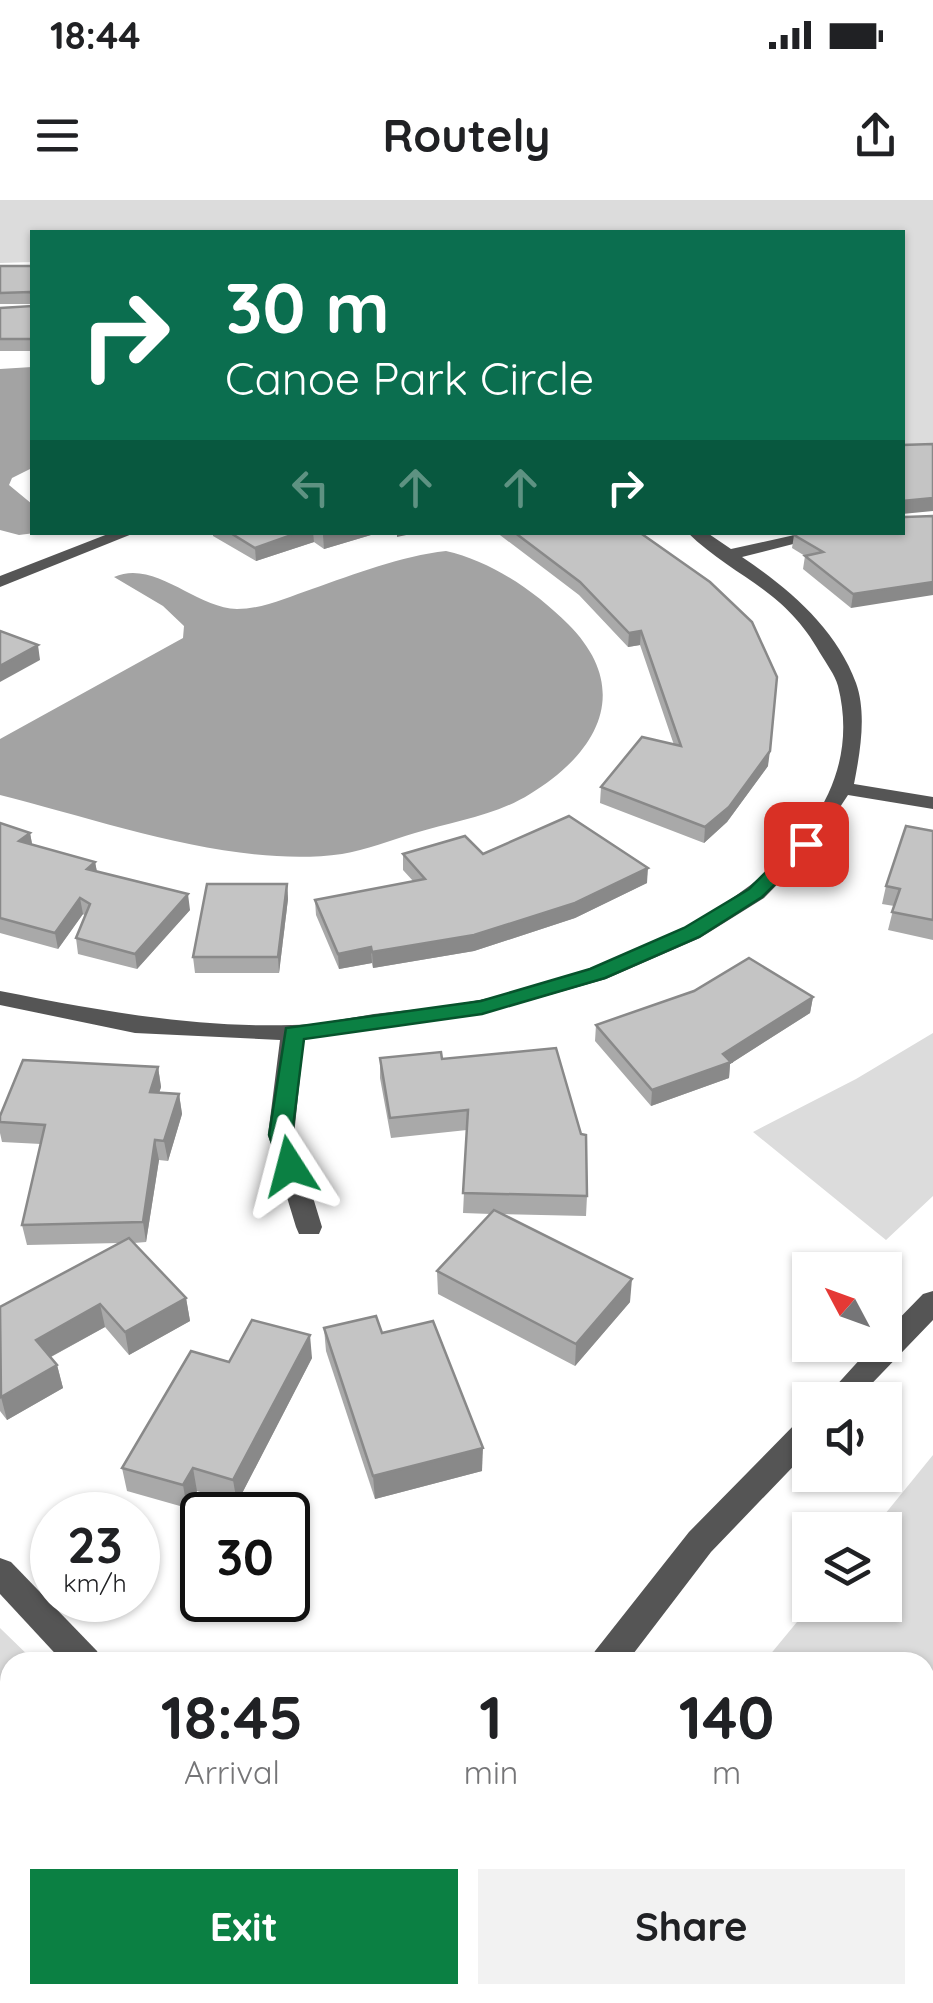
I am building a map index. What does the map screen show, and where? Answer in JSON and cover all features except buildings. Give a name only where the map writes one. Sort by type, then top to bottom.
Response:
[{"type":"street","points":[[0,582],[121,535]]},
{"type":"street","points":[[0,998],[135,1025],[294,1033],[482,1007],[598,974],[676,940],[756,893],[806,844],[843,788],[852,741],[847,684],[816,630],[779,590],[699,535]]},
{"type":"street","points":[[728,555],[818,535]]},
{"type":"street","points":[[843,788],[933,803]]},
{"type":"street","points":[[294,1033],[281,1135],[309,1227]]},
{"type":"street","points":[[855,1382],[933,1302]]},
{"type":"street","points":[[615,1652],[700,1542],[792,1447]]},
{"type":"street","points":[[0,1572],[76,1652]]},
{"type":"shaded area","points":[[0,200],[933,200],[933,444],[905,444],[905,230],[30,230],[30,262],[0,263]]},
{"type":"shaded area","points":[[30,367],[30,469],[12,478],[9,485],[30,502],[30,534],[0,530],[0,369]]},
{"type":"shaded area","points":[[446,551],[496,570],[541,600],[588,648],[599,672],[603,695],[599,718],[589,739],[574,759],[530,794],[489,813],[360,850],[301,857],[258,855],[170,840],[0,795],[0,739],[183,638],[184,626],[163,606],[114,577],[145,574],[221,607],[237,609],[275,602],[395,561]]},
{"type":"shaded area","points":[[933,1033],[933,1196],[886,1240],[753,1132],[856,1079]]},
{"type":"shaded area","points":[[933,1455],[933,1652],[772,1652],[797,1622],[902,1622],[902,1512],[887,1512]]},
{"type":"shaded area","points":[[0,1628],[25,1652],[0,1652]]},
{"type":"route","points":[[290,1166],[281,1135],[294,1033],[482,1007],[598,974],[692,933],[756,893],[806,844]]}]
